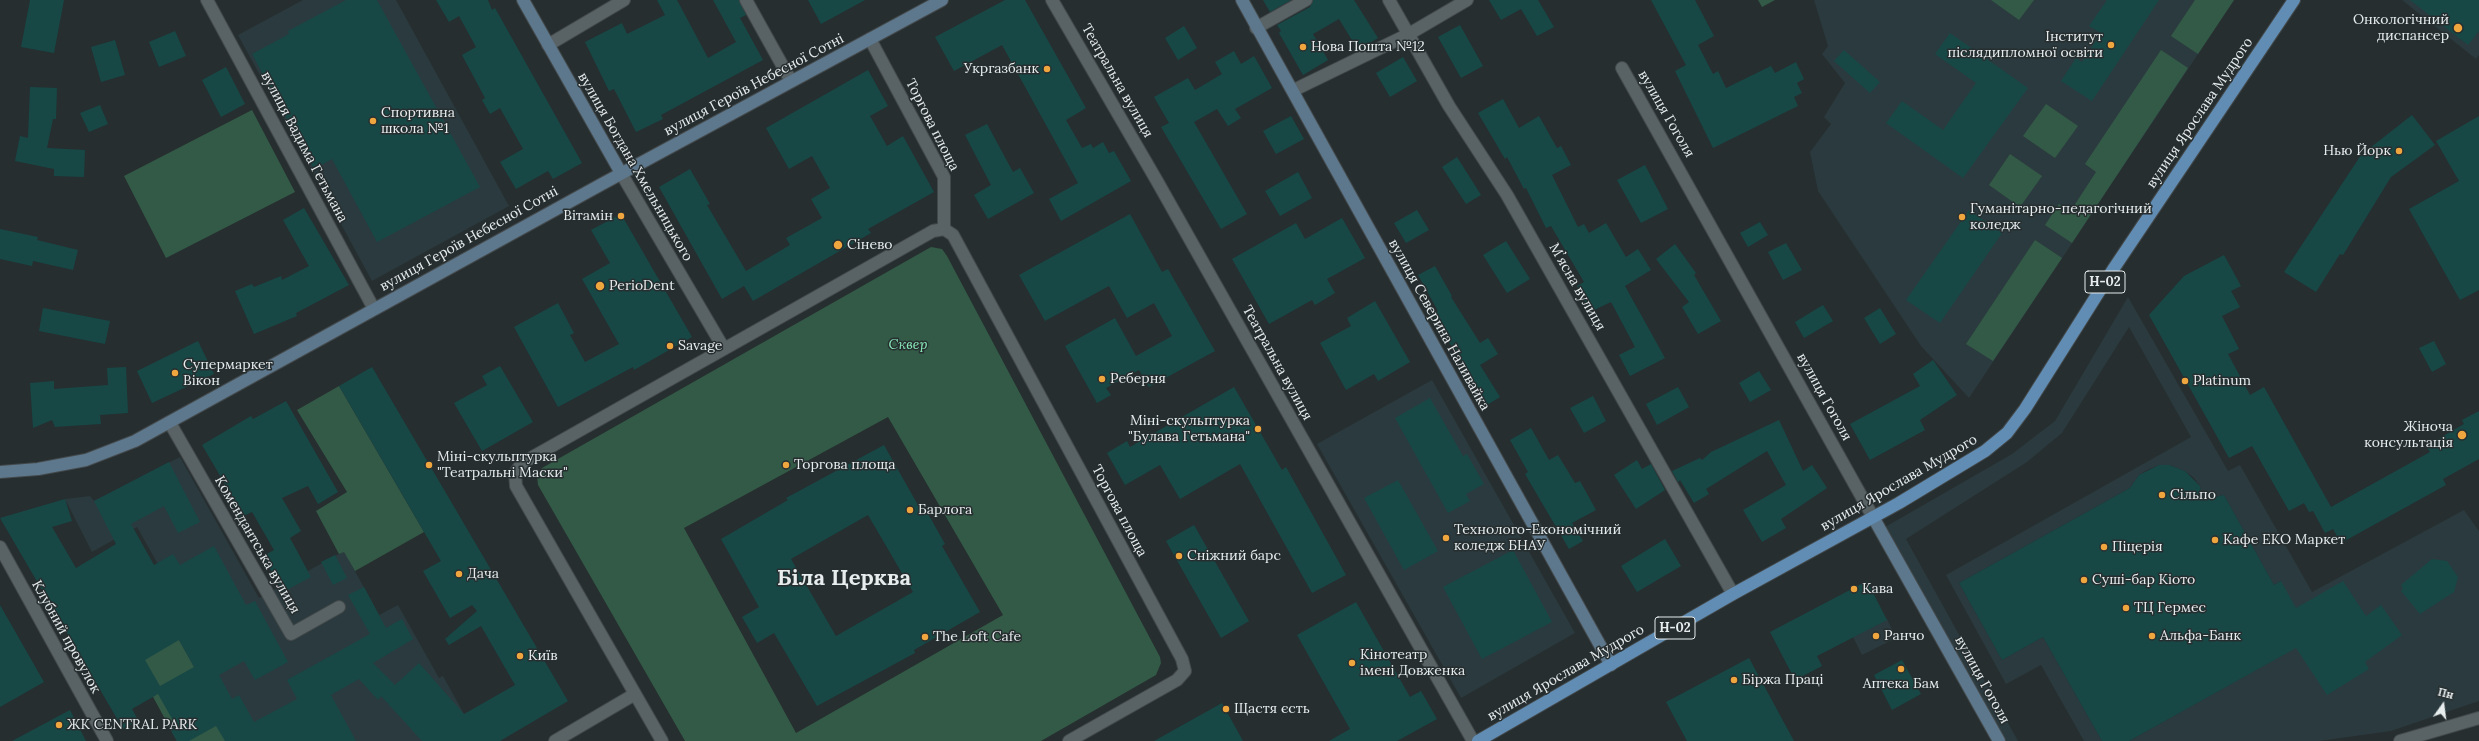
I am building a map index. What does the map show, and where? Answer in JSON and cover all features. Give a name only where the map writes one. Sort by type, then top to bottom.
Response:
[{"type":"main road","name":"вулиця Ярослава Мудрого","points":[[1478,741],[1733,594],[1873,517],[1980,454],[2007,433],[2294,0]]},
{"type":"street","name":"вулиця Вадима Гетьмана","points":[[207,0],[374,309]]},
{"type":"street","name":"вулиця Богдана Хмельницького","points":[[522,0],[723,347]]},
{"type":"street","points":[[548,45],[624,0]]},
{"type":"street","points":[[746,0],[791,81]]},
{"type":"street","name":"Театральна вулиця","points":[[1052,0],[1158,181],[1473,741]]},
{"type":"street","name":"вулиця Северина Наливайка","points":[[1242,0],[1256,28],[1294,90],[1442,362],[1611,665]]},
{"type":"street","points":[[1256,28],[1306,0]]},
{"type":"street","name":"Мʼясна вулиця","points":[[1389,0],[1449,106],[1507,195],[1733,594]]},
{"type":"street","points":[[1294,90],[1409,34],[1467,0]]},
{"type":"street","name":"вулиця Героїв Небесної Сотні","points":[[0,472],[38,469],[86,460],[135,441],[937,1]]},
{"type":"street","name":"Торгова площа","points":[[870,39],[944,177],[944,229],[953,235],[1182,659],[1185,671],[1177,680],[1069,741]]},
{"type":"street","name":"вулиця Гоголя","points":[[1622,68],[1999,741]]},
{"type":"street","points":[[662,741],[516,486],[515,473],[522,463],[723,347],[933,231],[944,229]]},
{"type":"street","name":"Комендантська вулиця","points":[[170,423],[291,634],[339,607]]},
{"type":"street","name":"Клубний провулок","points":[[0,547],[106,741]]},
{"type":"street","points":[[555,741],[635,694]]},
{"type":"street","points":[[2400,741],[2479,718]]},
{"type":"shaded area","name":"Спортивна школа №1","points":[[303,0],[396,0],[509,206],[372,281],[238,35]]},
{"type":"shaded area","name":"Гуманітарно-педагогічний коледж","points":[[1814,0],[2234,0],[1969,398],[1921,346],[1818,191],[1810,152],[1831,124],[1824,117],[1845,83],[1822,54],[1828,46]]},
{"type":"shaded area","name":"Онкологічний диспансер","points":[[2402,0],[2479,0],[2479,55],[2476,59]]},
{"type":"shaded area","points":[[2128,297],[2228,471],[2240,465],[2312,592],[2464,510],[2479,531],[2479,701],[2391,731],[2319,741],[2129,741],[2286,653],[2281,581],[2274,585],[2224,495],[2202,500],[2200,486],[2194,478],[2185,471],[2169,465],[2159,465],[2147,470],[2139,475],[2130,488],[1959,583],[2002,660],[2043,637],[2102,741],[2084,741],[2041,665],[2006,684],[1946,575],[2191,437],[2129,327],[2062,433],[2027,462],[1906,539],[2018,741],[1999,741],[1880,530],[2012,454],[2055,421]]},
{"type":"shaded area","name":"Технолого-Економічний коледж БНАУ","points":[[1432,380],[1575,633],[1461,698],[1317,444]]},
{"type":"shaded area","points":[[180,457],[259,598],[344,551],[379,615],[398,605],[439,678],[443,676],[479,741],[225,741],[178,640],[168,582],[137,527],[92,552],[65,499],[90,496],[94,501]]},
{"type":"shaded area","points":[[1887,619],[1896,638],[1862,655],[1853,637]]},
{"type":"green space","points":[[1758,0],[1775,0],[1762,7]]},
{"type":"green space","points":[[1991,0],[2034,0],[2019,20]]},
{"type":"green space","points":[[2195,0],[2234,0],[2198,54],[2171,36]]},
{"type":"green space","points":[[2161,50],[2188,68],[2072,243],[2045,225],[2059,204],[2070,212],[2096,172],[2085,164]]},
{"type":"green space","points":[[2046,104],[2078,126],[2055,158],[2023,136]]},
{"type":"green space","points":[[252,110],[295,192],[166,258],[124,176]]},
{"type":"green space","points":[[2010,154],[2042,176],[2020,207],[1989,185]]},
{"type":"green space","points":[[2035,240],[2062,258],[1993,361],[1966,344]]},
{"type":"green space","name":"Сквер","points":[[931,247],[942,249],[1160,657],[1161,663],[1156,675],[1041,741],[685,741],[538,485],[537,476],[542,468]],"holes":[[[888,417],[1003,615],[796,733],[684,528]]]},
{"type":"green space","points":[[339,386],[424,532],[355,571],[344,552],[339,554],[316,511],[347,492],[297,410]]},
{"type":"green space","points":[[179,640],[232,735],[225,741],[177,741],[146,684],[137,645]]},
{"type":"building","points":[[30,0],[64,0],[54,53],[21,47]]},
{"type":"building","name":"Спортивна школа №1","points":[[346,0],[377,0],[480,187],[377,242],[332,159],[314,169],[252,54],[289,34],[288,31]]},
{"type":"building","points":[[436,0],[488,0],[492,10],[495,8],[582,163],[553,179],[548,171],[516,189],[500,162],[523,149],[500,108],[490,114],[482,100],[485,98],[462,55],[476,47],[459,16],[449,22]]},
{"type":"building","points":[[657,0],[677,0],[708,58],[736,42],[713,0],[739,0],[746,15],[740,18],[763,60],[661,115],[663,119],[636,132],[614,89],[609,91],[585,42],[622,23],[627,34],[665,15]]},
{"type":"building","points":[[808,0],[865,0],[821,24]]},
{"type":"building","points":[[1005,0],[1025,0],[1086,108],[1066,120],[1082,148],[1091,144],[1093,148],[1103,142],[1109,153],[1114,151],[1131,181],[1061,221],[1049,199],[1078,183],[1002,45],[954,71],[935,37]]},
{"type":"building","points":[[1263,0],[1291,0],[1270,12]]},
{"type":"building","points":[[1313,0],[1354,0],[1378,38],[1358,50],[1339,19],[1313,34],[1328,60],[1303,75],[1279,33],[1281,31],[1277,25],[1310,7]]},
{"type":"building","points":[[1489,0],[1538,0],[1554,27],[1537,36],[1521,9],[1501,20]]},
{"type":"building","points":[[1651,0],[1695,0],[1714,36],[1698,45],[1713,74],[1718,71],[1726,88],[1771,66],[1775,73],[1796,62],[1804,79],[1797,83],[1802,93],[1794,97],[1798,106],[1713,148],[1675,71],[1686,65]]},
{"type":"building","name":"Інститут післядипломної освіти","points":[[2107,0],[2159,0],[2092,101],[2061,81],[2076,58],[2082,62],[2101,33],[2089,26]]},
{"type":"building","name":"Онкологічний диспансер","points":[[2410,0],[2479,0],[2479,31],[2468,45]]},
{"type":"building","points":[[1460,25],[1483,66],[1461,78],[1438,37]]},
{"type":"building","points":[[1184,26],[1197,48],[1178,60],[1165,38]]},
{"type":"building","points":[[175,31],[186,56],[159,67],[149,42]]},
{"type":"building","points":[[1950,33],[2028,88],[1963,178],[1886,123],[1902,101],[1943,130],[1976,83],[1935,54]]},
{"type":"building","points":[[115,40],[125,75],[101,82],[91,47]]},
{"type":"building","points":[[1844,50],[1880,82],[1870,93],[1834,61]]},
{"type":"building","points":[[1234,51],[1241,64],[1254,56],[1272,88],[1235,109],[1241,118],[1228,126],[1217,109],[1194,122],[1247,214],[1221,229],[1161,127],[1169,123],[1154,97],[1188,78],[1195,90],[1222,74],[1215,62]]},
{"type":"building","points":[[1403,57],[1417,81],[1390,97],[1376,73]]},
{"type":"building","points":[[226,67],[245,104],[221,117],[202,80]]},
{"type":"building","points":[[868,70],[888,106],[870,116],[887,146],[903,136],[934,192],[868,229],[871,233],[753,301],[744,286],[722,299],[659,187],[690,169],[710,204],[707,205],[746,271],[790,245],[786,238],[822,218],[811,199],[830,188],[812,156],[789,169],[766,128]]},
{"type":"building","points":[[30,87],[57,88],[56,119],[53,119],[47,148],[85,150],[84,177],[54,176],[54,169],[15,161],[20,136],[28,138]]},
{"type":"building","points":[[1503,99],[1519,128],[1539,116],[1557,148],[1561,146],[1571,165],[1552,175],[1578,227],[1584,224],[1589,233],[1606,223],[1626,257],[1638,249],[1651,270],[1625,286],[1665,358],[1630,376],[1619,355],[1635,347],[1611,302],[1590,312],[1577,286],[1584,282],[1551,226],[1546,228],[1526,188],[1524,189],[1507,157],[1505,159],[1478,113]]},
{"type":"building","points":[[100,105],[108,124],[89,132],[80,113]]},
{"type":"building","points":[[2412,115],[2435,145],[2391,177],[2343,255],[2340,254],[2316,292],[2284,272],[2361,155]]},
{"type":"building","points":[[1291,116],[1304,139],[1276,154],[1263,131]]},
{"type":"building","points":[[2479,116],[2479,290],[2460,300],[2409,209],[2459,181],[2436,141]]},
{"type":"building","points":[[987,124],[1013,172],[1020,168],[1034,193],[988,219],[974,195],[991,185],[965,135]]},
{"type":"building","points":[[1457,157],[1481,195],[1466,204],[1442,167]]},
{"type":"building","points":[[1645,165],[1668,209],[1641,223],[1617,180]]},
{"type":"building","points":[[1298,172],[1312,198],[1280,216],[1265,191]]},
{"type":"building","points":[[304,208],[349,285],[296,313],[297,316],[254,334],[235,291],[252,284],[254,287],[281,276],[282,280],[309,266],[283,220]]},
{"type":"building","points":[[1417,210],[1429,230],[1406,243],[1394,223]]},
{"type":"building","points":[[1969,210],[2002,233],[1940,323],[1906,300]]},
{"type":"building","points":[[621,214],[692,337],[634,370],[633,367],[558,407],[514,327],[558,303],[574,333],[570,335],[585,362],[619,344],[582,279],[610,263],[591,230]]},
{"type":"building","points":[[1130,214],[1162,272],[1168,269],[1215,351],[1149,387],[1139,370],[1106,388],[1111,395],[1097,403],[1065,346],[1115,318],[1136,356],[1172,336],[1154,303],[1127,318],[1109,286],[1045,321],[1019,275]]},
{"type":"building","points":[[1342,218],[1365,258],[1327,279],[1335,293],[1315,305],[1312,300],[1269,324],[1232,259],[1296,223],[1305,239]]},
{"type":"building","points":[[1760,222],[1768,235],[1748,247],[1740,233]]},
{"type":"building","points":[[0,229],[38,237],[37,240],[78,250],[73,270],[33,261],[32,266],[0,259]]},
{"type":"building","points":[[1506,241],[1530,279],[1507,293],[1483,255]]},
{"type":"building","points":[[1786,243],[1802,270],[1783,280],[1768,252]]},
{"type":"building","points":[[1675,244],[1696,273],[1694,275],[1721,321],[1698,334],[1682,307],[1689,302],[1656,259]]},
{"type":"building","points":[[2224,255],[2241,286],[2231,291],[2240,307],[2222,316],[2239,349],[2228,354],[2250,395],[2264,387],[2331,507],[2430,452],[2426,446],[2464,424],[2462,420],[2479,411],[2479,459],[2443,479],[2446,485],[2341,543],[2333,529],[2325,533],[2313,511],[2309,512],[2304,503],[2289,511],[2252,446],[2229,458],[2149,315],[2184,276]]},
{"type":"building","points":[[1435,266],[1452,296],[1451,297],[1480,343],[1488,338],[1498,354],[1480,365],[1500,397],[1487,405],[1432,314],[1438,311],[1418,275]]},
{"type":"building","points":[[1375,301],[1410,362],[1378,381],[1374,374],[1346,390],[1320,343],[1351,326],[1347,318]]},
{"type":"building","points":[[1823,305],[1833,321],[1804,338],[1795,322]]},
{"type":"building","points":[[43,308],[110,321],[105,344],[39,331]]},
{"type":"building","points":[[1880,308],[1896,334],[1880,344],[1864,318]]},
{"type":"building","name":"Супермаркет Вікон","points":[[198,341],[214,374],[152,403],[137,371]]},
{"type":"building","points":[[2434,341],[2446,364],[2432,372],[2419,348]]},
{"type":"building","points":[[1933,360],[1957,395],[1920,420],[1925,430],[1870,460],[1850,424],[1920,386],[1913,374]]},
{"type":"building","points":[[500,366],[533,422],[482,451],[454,403],[487,385],[482,376]]},
{"type":"building","points":[[126,367],[128,413],[100,415],[101,424],[55,427],[52,420],[33,428],[30,383],[54,381],[54,389],[108,385],[107,368]]},
{"type":"building","points":[[372,367],[568,701],[500,741],[422,741],[381,696],[378,700],[359,679],[331,695],[356,741],[225,741],[216,726],[189,741],[177,741],[170,729],[176,726],[158,694],[132,709],[138,720],[123,729],[0,518],[65,499],[72,521],[52,527],[76,568],[116,544],[94,501],[169,462],[200,522],[178,533],[164,506],[131,524],[154,565],[173,554],[180,565],[214,546],[246,605],[255,601],[288,662],[255,680],[244,661],[219,675],[232,699],[239,695],[254,722],[297,699],[287,680],[370,634],[348,595],[364,587],[386,628],[402,619],[413,639],[373,663],[395,685],[419,663],[464,714],[515,685],[481,626],[449,645],[445,639],[477,611],[472,605],[450,618],[423,571],[441,561],[339,386]],"holes":[[[179,640],[194,667],[160,686],[145,660]]]},
{"type":"building","points":[[1759,371],[1771,390],[1750,402],[1739,383]]},
{"type":"building","points":[[1234,387],[1282,470],[1286,467],[1346,575],[1312,593],[1240,464],[1180,499],[1160,465],[1125,485],[1107,453],[1127,441],[1130,447]]},
{"type":"building","points":[[1678,387],[1689,407],[1657,425],[1646,404]]},
{"type":"building","points":[[1593,396],[1606,421],[1584,433],[1570,408]]},
{"type":"building","points":[[1430,398],[1463,456],[1467,454],[1484,484],[1466,494],[1470,501],[1448,513],[1395,418]]},
{"type":"building","points":[[286,401],[338,492],[318,504],[308,486],[282,498],[301,531],[290,538],[311,577],[283,592],[263,556],[274,550],[252,512],[239,518],[229,498],[232,496],[202,445],[251,416],[253,419]]},
{"type":"building","points":[[1779,420],[1803,471],[1812,465],[1827,488],[1781,519],[1786,528],[1762,542],[1743,510],[1786,485],[1767,451],[1706,489],[1709,494],[1694,503],[1680,480],[1678,482],[1672,471],[1700,458],[1702,460],[1711,452]]},
{"type":"building","points":[[1531,428],[1549,460],[1558,455],[1575,483],[1580,481],[1596,510],[1572,523],[1583,541],[1569,549],[1525,474],[1528,472],[1510,440]]},
{"type":"building","points":[[884,445],[923,514],[927,512],[945,544],[942,546],[980,612],[914,650],[915,653],[817,706],[774,633],[757,643],[742,617],[759,607],[721,539],[788,500],[786,498]],"holes":[[[868,515],[913,592],[836,636],[791,559]]]},
{"type":"building","points":[[1637,460],[1642,469],[1651,464],[1665,490],[1636,509],[1614,475]]},
{"type":"building","name":"ТЦ Гермес","points":[[2159,465],[2169,465],[2185,471],[2200,486],[2202,500],[2224,495],[2274,585],[2281,581],[2296,608],[2343,581],[2366,616],[2381,605],[2402,635],[2365,662],[2369,669],[2327,695],[2296,648],[2129,741],[2102,741],[2043,637],[2002,660],[1959,583],[2130,488],[2139,475]]},
{"type":"building","points":[[1398,480],[1438,551],[1404,570],[1364,498]]},
{"type":"building","points":[[1194,525],[1249,621],[1221,638],[1166,541]]},
{"type":"building","points":[[1665,539],[1681,566],[1637,592],[1621,566]]},
{"type":"building","points":[[1513,550],[1552,622],[1482,659],[1443,587]]},
{"type":"building","points":[[335,555],[347,578],[333,585],[321,562]]},
{"type":"building","points":[[2432,559],[2447,561],[2458,577],[2454,592],[2420,614],[2401,591],[2403,589],[2401,585]]},
{"type":"building","points":[[1867,581],[1887,620],[1817,656],[1822,666],[1795,680],[1770,632]]},
{"type":"building","name":"Кінотеатр імені Довженка","points":[[1356,602],[1410,697],[1421,691],[1437,719],[1397,741],[1329,741],[1350,729],[1297,635]]},
{"type":"building","points":[[0,605],[44,682],[0,707]]},
{"type":"building","name":"Біржа Праці","points":[[1749,658],[1794,741],[1687,741],[1666,702]]},
{"type":"building","points":[[1902,660],[1921,694],[1892,710],[1874,675]]},
{"type":"building","points":[[1222,703],[1243,741],[1154,741]]},
{"type":"building","name":"ЖК CENTRAL PARK","points":[[70,710],[86,741],[12,741]]},
{"type":"place","name":"Онкологічний диспансер","points":[[2458,28]]},
{"type":"place","name":"Інститут післядипломної освіти","points":[[2111,45]]},
{"type":"place","name":"Нова Пошта №12","points":[[1303,47]]},
{"type":"place","name":"Укргазбанк","points":[[1047,69]]},
{"type":"place","name":"Спортивна школа №1","points":[[373,121]]},
{"type":"place","name":"Нью Йорк","points":[[2399,151]]},
{"type":"place","name":"Вітамін","points":[[621,216]]},
{"type":"place","name":"Гуманітарно-педагогічний коледж","points":[[1962,217]]},
{"type":"place","name":"Сінево","points":[[838,245]]},
{"type":"place","name":"PerioDent","points":[[600,286]]},
{"type":"place","name":"Savage","points":[[670,346]]},
{"type":"place","name":"Супермаркет Вікон","points":[[175,373]]},
{"type":"place","name":"Реберня","points":[[1102,379]]},
{"type":"place","name":"Platinum","points":[[2185,381]]},
{"type":"place","name":"Міні-скульптурка \"Булава Гетьмана\"","points":[[1258,429]]},
{"type":"place","name":"Жіноча консультація","points":[[2462,435]]},
{"type":"place","name":"Міні-скульптурка \"Театральні Маски\"","points":[[429,465]]},
{"type":"place","name":"Торгова площа","points":[[786,465]]},
{"type":"place","name":"Сільпо","points":[[2162,495]]},
{"type":"place","name":"Барлога","points":[[910,510]]},
{"type":"place","name":"Технолого-Економічний коледж БНАУ","points":[[1446,538]]},
{"type":"place","name":"Кафе ЕКО Маркет","points":[[2215,540]]},
{"type":"place","name":"Піцерія","points":[[2104,547]]},
{"type":"place","name":"Сніжний барс","points":[[1179,556]]},
{"type":"place","name":"Дача","points":[[459,574]]},
{"type":"place","name":"Суші-бар Кіото","points":[[2084,580]]},
{"type":"place","name":"Кава","points":[[1854,589]]},
{"type":"place","name":"ТЦ Гермес","points":[[2126,608]]},
{"type":"place","name":"Ранчо","points":[[1876,636]]},
{"type":"place","name":"Альфа-Банк","points":[[2152,636]]},
{"type":"place","name":"The Loft Cafe","points":[[925,637]]},
{"type":"place","name":"Київ","points":[[520,656]]},
{"type":"place","name":"Кінотеатр імені Довженка","points":[[1352,663]]},
{"type":"place","name":"Аптека Бам","points":[[1901,669]]},
{"type":"place","name":"Біржа Праці","points":[[1734,680]]},
{"type":"place","name":"Щастя єсть","points":[[1226,709]]},
{"type":"place","name":"ЖК CENTRAL PARK","points":[[59,725]]},
{"type":"district","name":"Біла Церква","points":[[844,579]]}]
